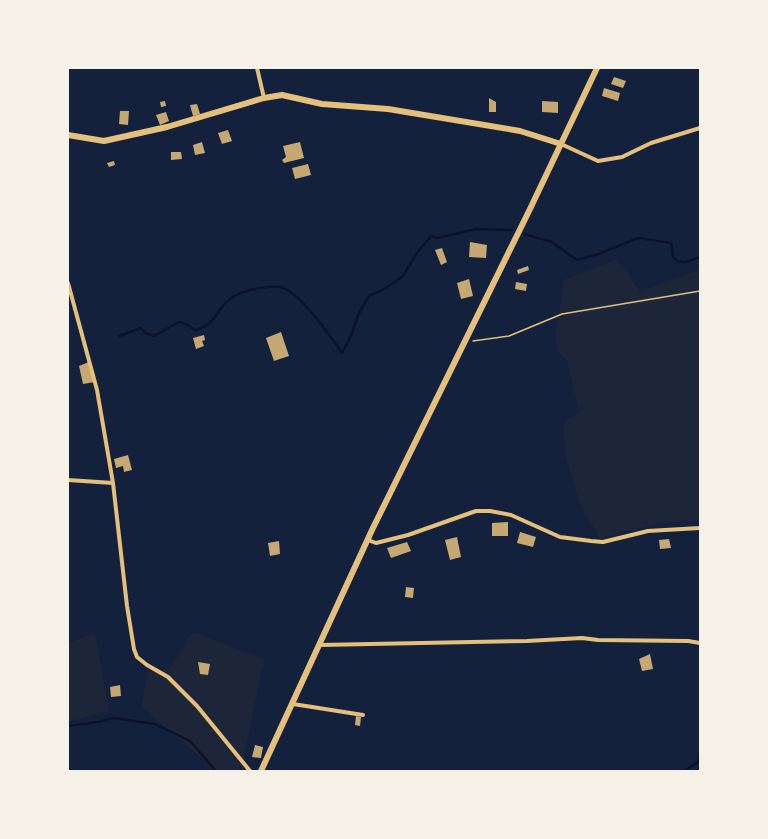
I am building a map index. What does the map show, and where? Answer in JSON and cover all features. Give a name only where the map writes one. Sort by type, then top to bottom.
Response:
[{"type":"street","points":[[257,68],[264,98]]},
{"type":"street","points":[[262,771],[368,540],[561,144],[596,68]]},
{"type":"street","points":[[68,135],[104,141],[167,127],[264,98],[282,95],[322,104],[388,109],[520,131],[561,144],[598,161],[622,157],[651,143],[700,128]]},
{"type":"street","points":[[68,283],[97,390],[113,483],[127,606],[134,649],[137,657],[173,681],[197,706],[250,771]]},
{"type":"street","points":[[68,480],[113,483]]},
{"type":"street","points":[[368,540],[376,543],[408,535],[476,511],[490,511],[511,515],[560,536],[603,542],[648,531],[700,528]]},
{"type":"street","points":[[320,645],[526,641],[582,638],[598,640],[688,641],[700,643]]},
{"type":"street","points":[[293,704],[363,715]]},
{"type":"path","points":[[466,339],[475,342],[509,336],[562,314],[700,291]]},
{"type":"shaded area","points":[[617,259],[640,291],[700,270],[700,520],[661,523],[600,538],[581,506],[565,456],[564,422],[579,412],[567,360],[557,351],[556,334],[564,280]]},
{"type":"shaded area","points":[[95,633],[109,711],[68,722],[68,643]]},
{"type":"shaded area","points":[[191,634],[199,634],[264,659],[241,771],[217,771],[141,707],[148,671],[170,669]]},
{"type":"building","points":[[614,77],[626,81],[623,88],[611,84]]},
{"type":"building","points":[[604,88],[620,93],[618,101],[602,96]]},
{"type":"building","points":[[489,98],[496,102],[496,112],[489,112]]},
{"type":"building","points":[[165,101],[166,106],[161,107],[160,102]]},
{"type":"building","points":[[542,101],[558,102],[558,113],[542,112]]},
{"type":"building","points":[[197,104],[200,114],[193,116],[190,105]]},
{"type":"building","points":[[120,111],[129,111],[128,125],[119,124]]},
{"type":"building","points":[[166,112],[169,121],[160,125],[156,115]]},
{"type":"building","points":[[228,130],[232,141],[222,144],[218,133]]},
{"type":"building","points":[[202,142],[205,153],[195,155],[193,145]]},
{"type":"building","points":[[300,142],[304,158],[284,163],[282,160],[286,157],[283,146]]},
{"type":"building","points":[[171,152],[181,152],[182,159],[171,160]]},
{"type":"building","points":[[114,161],[115,165],[109,167],[107,163]]},
{"type":"building","points":[[308,164],[311,175],[295,179],[292,168]]},
{"type":"building","points":[[470,242],[487,245],[486,258],[469,257]]},
{"type":"building","points":[[442,248],[447,262],[441,265],[435,250]]},
{"type":"building","points":[[528,266],[529,270],[518,274],[517,270]]},
{"type":"building","points":[[469,279],[473,296],[461,299],[457,283]]},
{"type":"building","points":[[516,282],[527,284],[526,291],[515,289]]},
{"type":"building","points":[[281,332],[289,356],[274,361],[266,338]]},
{"type":"building","points":[[204,335],[205,340],[202,341],[204,346],[196,349],[193,338]]},
{"type":"building","points":[[89,362],[95,382],[83,384],[79,366]]},
{"type":"building","points":[[128,455],[132,470],[124,472],[123,466],[116,468],[114,459]]},
{"type":"building","points":[[508,522],[508,536],[492,536],[492,523]]},
{"type":"building","points":[[520,532],[536,537],[533,547],[517,543]]},
{"type":"building","points":[[457,537],[461,557],[450,560],[445,540]]},
{"type":"building","points":[[669,539],[671,548],[660,549],[659,540]]},
{"type":"building","points":[[279,541],[280,554],[270,556],[268,543]]},
{"type":"building","points":[[407,542],[411,551],[391,558],[387,548]]},
{"type":"building","points":[[406,587],[414,588],[413,598],[405,597]]},
{"type":"building","points":[[650,654],[653,669],[642,671],[639,659]]},
{"type":"building","points":[[198,662],[210,664],[208,675],[200,674]]},
{"type":"building","points":[[120,685],[121,696],[111,697],[110,687]]},
{"type":"building","points":[[356,716],[361,717],[360,726],[355,725]]},
{"type":"building","points":[[255,745],[263,747],[261,758],[252,757]]},
{"type":"waterway","points":[[119,336],[141,328],[145,333],[154,336],[179,322],[186,324],[195,330],[202,328],[208,325],[221,308],[236,295],[255,289],[277,286],[288,290],[305,305],[323,326],[342,353],[350,338],[359,313],[369,296],[386,288],[403,276],[417,253],[431,236],[437,238],[476,229],[512,230]]},
{"type":"waterway","points":[[524,234],[552,242],[577,260],[601,253],[638,238],[671,243],[673,257],[677,261],[686,262],[700,257]]},
{"type":"waterway","points":[[68,726],[98,722],[113,718],[155,724],[190,741],[216,771]]},
{"type":"waterway","points":[[684,771],[698,762],[700,753]]}]
